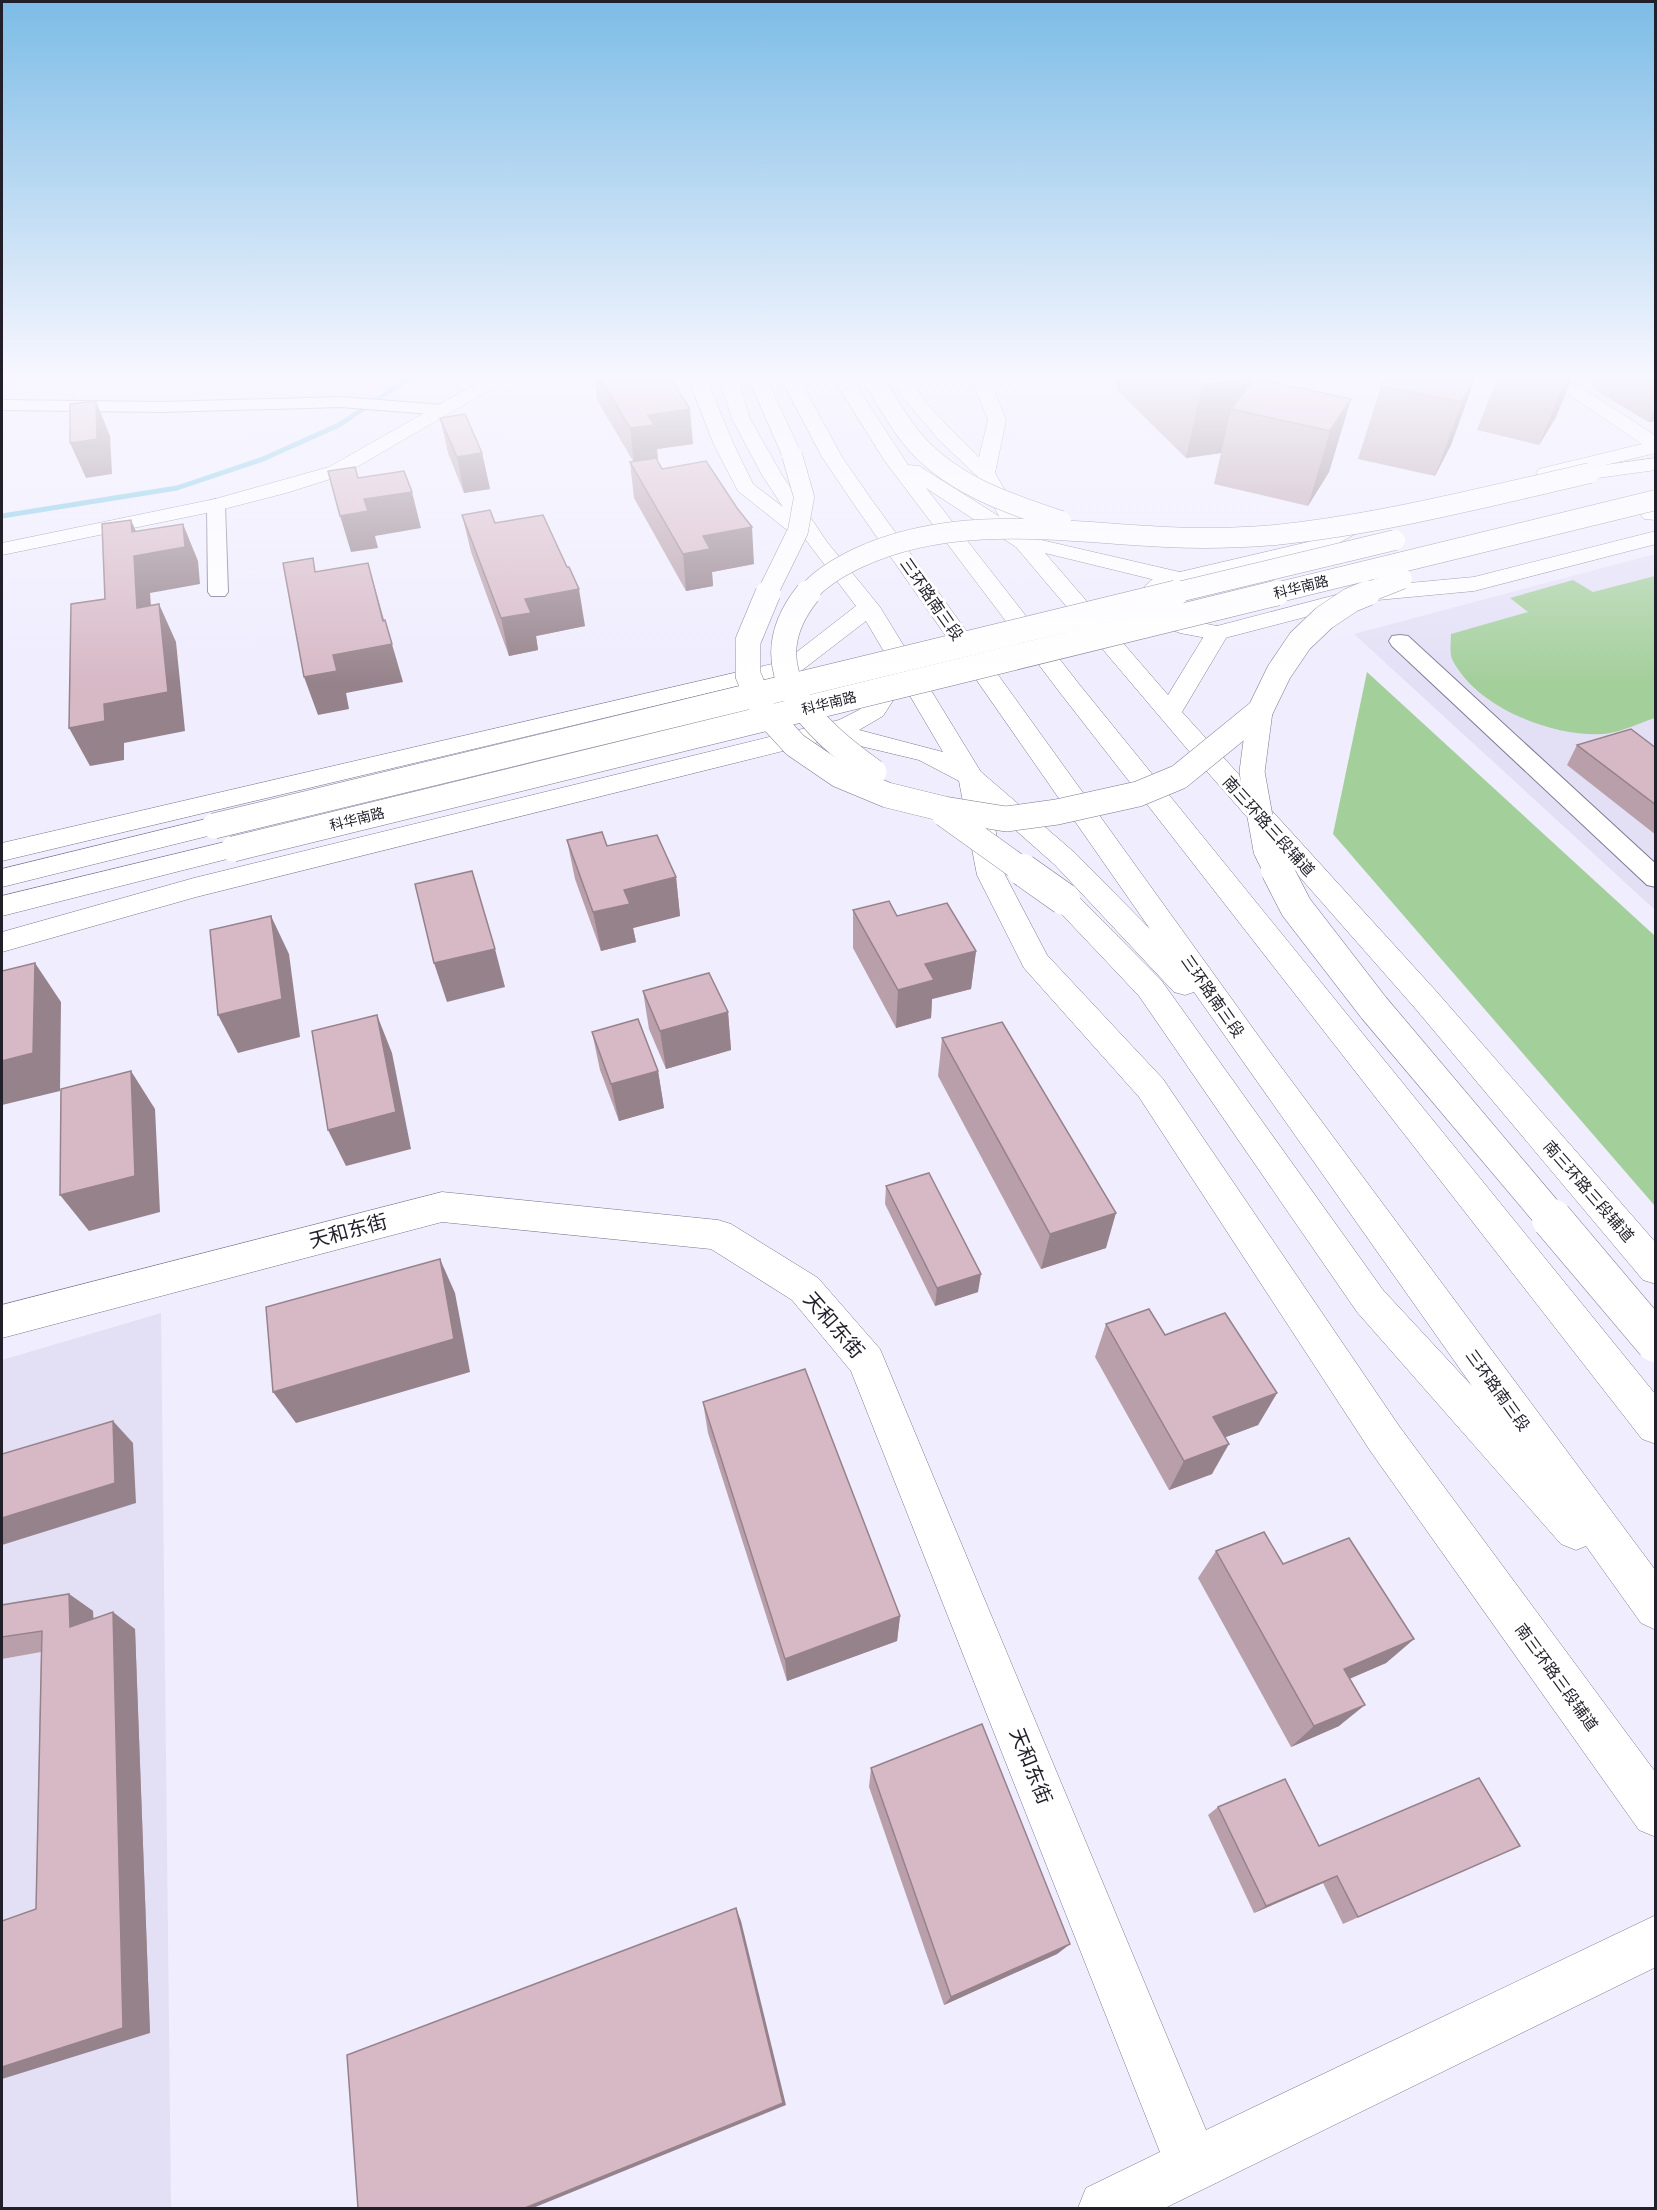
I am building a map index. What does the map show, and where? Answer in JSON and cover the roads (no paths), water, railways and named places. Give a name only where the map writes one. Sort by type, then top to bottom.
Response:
[{"type":"main road","points":[[2,535],[202,500],[294,476]]},
{"type":"main road","points":[[2,549],[216,505],[320,476]]},
{"type":"main road","points":[[740,476],[745,487],[819,546]]},
{"type":"main road","points":[[773,476],[819,546],[869,606],[971,777]]},
{"type":"main road","points":[[798,476],[804,497],[798,531],[772,583],[748,641],[748,675],[764,710],[795,745],[839,775],[887,795],[944,809],[1006,819],[1057,812],[1138,794],[1179,777],[1260,711]]},
{"type":"main road","name":"三环路南三段","points":[[844,476],[1259,1061],[1656,1608]]},
{"type":"main road","points":[[906,476],[1070,689],[1656,1426]]},
{"type":"main road","points":[[922,476],[1024,542],[1176,578]]},
{"type":"main road","points":[[954,476],[980,492],[1091,531]]},
{"type":"main road","name":"南三环路三段辅道","points":[[987,476],[1024,542],[1169,713],[1425,999],[1656,1269]]},
{"type":"main road","points":[[1530,476],[1379,512],[1315,547],[1176,578],[1162,583],[1153,591],[1149,601],[1156,613],[1172,624],[1195,631],[1217,633],[1366,594],[1474,584],[1654,516]]},
{"type":"main road","points":[[1576,476],[1392,518],[1317,530],[1231,537],[1168,537],[1091,531],[1001,529],[939,535],[897,543],[850,561],[819,580],[798,602],[787,626],[783,658],[789,685],[803,712],[837,746],[880,776],[949,817],[1064,899],[1150,988],[1371,1301],[1656,1617]]},
{"type":"main road","name":"科华南路","points":[[2,878],[1656,477]]},
{"type":"main road","points":[[1654,516],[1434,568],[1351,600],[1324,618],[1300,642],[1278,672],[1260,711],[1252,772],[1266,850],[1296,907],[1374,1008],[1656,1342]]},
{"type":"main road","name":"科华南路","points":[[2,906],[233,849],[1654,516]]},
{"type":"main road","points":[[793,666],[869,606]]},
{"type":"main road","points":[[1169,713],[1217,633]]},
{"type":"main road","points":[[2,852],[793,666],[831,662],[856,668],[874,678],[884,696],[876,711],[862,721],[831,730],[194,888],[2,942]]},
{"type":"main road","points":[[831,730],[928,754],[971,777],[1065,859],[1259,1061]]},
{"type":"main road","name":"南三环路三段辅道","points":[[971,777],[991,875],[1035,961],[1151,1088],[1385,1439],[1656,1813]]},
{"type":"main road","points":[[2,914],[67,890]]},
{"type":"main road","name":"天和东街","points":[[2,1322],[442,1207],[718,1235],[804,1289],[866,1361],[1193,2165]]},
{"type":"main road","points":[[1106,2208],[1656,1940]]},
{"type":"street","points":[[216,505],[218,592]]},
{"type":"street","points":[[1400,641],[1656,879]]},
{"type":"waterway","points":[[2,516],[177,488],[212,476]]}]
